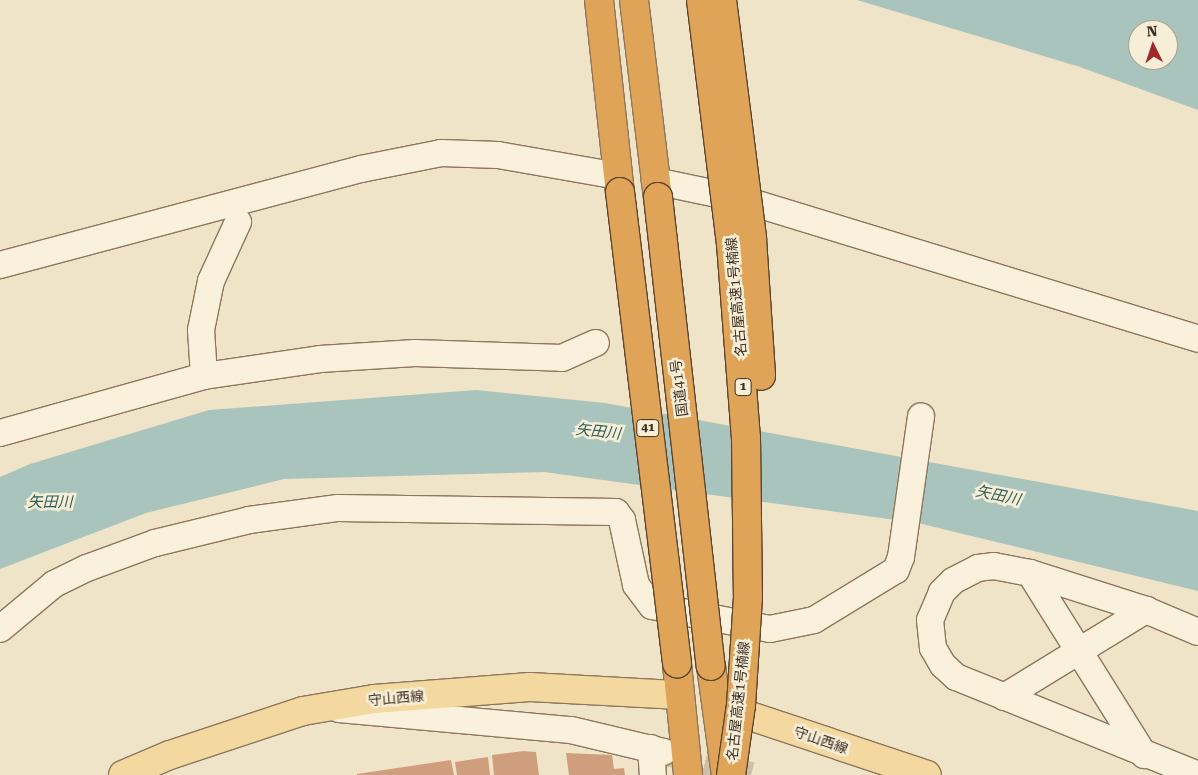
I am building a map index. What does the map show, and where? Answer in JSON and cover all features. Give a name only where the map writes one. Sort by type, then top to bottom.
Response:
[{"type":"highway","name":"41","points":[[599,0],[618,176],[677,664],[688,775]]},
{"type":"highway","name":"国道41号","points":[[634,0],[711,666],[726,775]]},
{"type":"highway","name":"名古屋高速1号楠線","points":[[701,0],[731,244],[746,438],[748,597],[741,705],[731,775]]},
{"type":"highway","name":"名古屋高速1号楠線","points":[[722,0],[752,239],[763,439],[760,599],[751,707],[740,775]]},
{"type":"main road","name":"守山西線","points":[[123,775],[170,755],[302,711],[374,699],[530,687],[680,695]]},
{"type":"main road","name":"守山西線","points":[[716,704],[927,775]]},
{"type":"street","points":[[0,265],[361,169],[441,153],[498,155],[618,176]]},
{"type":"street","points":[[656,180],[741,199],[1198,339]]},
{"type":"street","points":[[204,376],[201,330],[212,281],[238,222]]},
{"type":"street","points":[[0,432],[204,376],[320,359],[416,353],[562,358],[596,343]]},
{"type":"street","points":[[1,622],[54,584],[87,568],[155,543],[249,520],[338,508],[616,512],[622,520],[636,585],[652,606],[770,628],[814,620],[896,570],[901,557],[921,416]]},
{"type":"street","points":[[1198,632],[1146,610],[1030,573],[994,566],[966,573],[942,592],[930,620],[933,648],[943,665],[956,677],[1144,755],[1198,775]]},
{"type":"street","points":[[1030,573],[1144,755]]},
{"type":"street","points":[[1004,697],[1146,610]]},
{"type":"street","points":[[324,708],[571,730],[656,758]]},
{"type":"water","points":[[857,0],[1198,0],[1198,110],[1080,67]]},
{"type":"water","name":"矢田川","points":[[476,390],[605,403],[1198,511],[1198,591],[918,523],[544,472],[284,479],[146,513],[0,569],[0,477],[30,464],[209,410]]},
{"type":"building","points":[[523,751],[536,752],[539,775],[494,775],[492,755]]},
{"type":"building","points":[[566,753],[612,755],[614,769],[624,768],[625,775],[569,775]]},
{"type":"building","points":[[488,757],[490,775],[457,775],[455,762]]},
{"type":"building","points":[[451,760],[454,775],[357,775],[357,774]]},
{"type":"tunnel","points":[[667,753],[751,775]]}]
